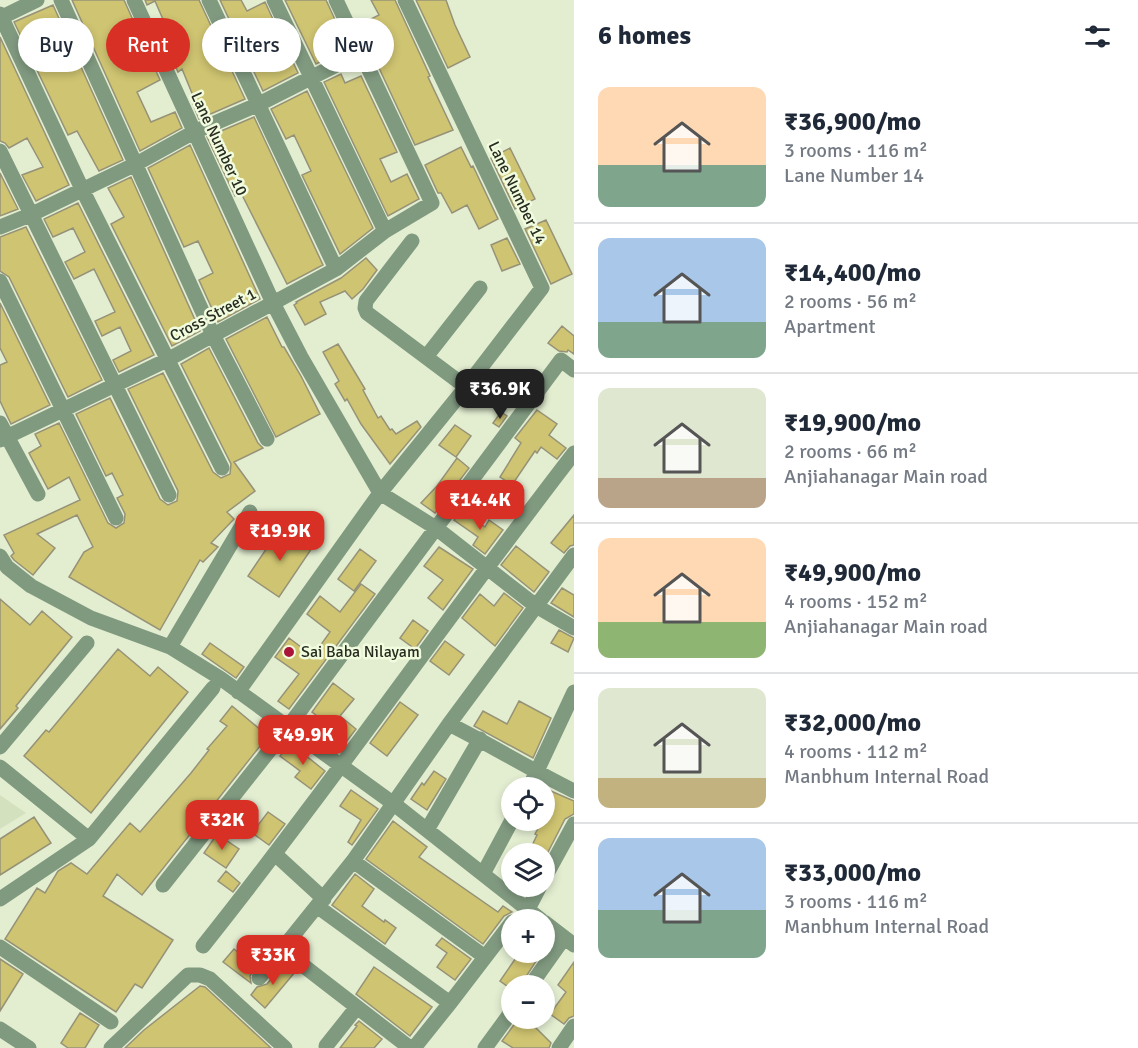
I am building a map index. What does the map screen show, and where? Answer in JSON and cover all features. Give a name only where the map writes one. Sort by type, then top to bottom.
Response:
[{"type":"street","points":[[37,0],[0,16],[82,189],[222,468]]},
{"type":"street","points":[[61,0],[213,335],[267,439]]},
{"type":"street","name":"Lane Number 10","points":[[134,0],[273,303],[301,357],[380,493]]},
{"type":"street","points":[[209,0],[336,269]]},
{"type":"street","points":[[274,0],[385,231]]},
{"type":"street","points":[[336,0],[345,18]]},
{"type":"street","name":"Lane Number 14","points":[[405,0],[542,288],[466,387]]},
{"type":"street","points":[[0,227],[136,164],[194,132],[257,105],[320,72]]},
{"type":"street","name":"Cross Street 1","points":[[2,433],[63,410],[167,360],[336,269],[385,231],[432,203],[371,72]]},
{"type":"street","points":[[0,151],[169,495]]},
{"type":"street","points":[[238,692],[380,493],[466,387],[367,313],[365,308],[366,301],[412,241]]},
{"type":"street","points":[[0,281],[116,518]]},
{"type":"street","points":[[426,357],[480,288]]},
{"type":"street","points":[[164,885],[288,727],[561,360],[574,370]]},
{"type":"street","points":[[2,433],[38,494]]},
{"type":"street","points":[[203,946],[276,855],[486,567],[574,453]]},
{"type":"street","points":[[380,493],[436,528],[536,606],[574,628]]},
{"type":"street","points":[[170,647],[250,512]]},
{"type":"street","points":[[259,978],[353,861],[449,724],[574,555]]},
{"type":"street","points":[[0,556],[6,567],[41,591],[91,618],[170,647],[220,678],[394,804],[528,909]]},
{"type":"street","points":[[0,747],[87,643]]},
{"type":"street","points":[[0,899],[89,838],[213,688]]},
{"type":"street","points":[[534,777],[574,692]]},
{"type":"street","points":[[449,724],[480,739],[536,773],[574,791]]},
{"type":"street","points":[[427,830],[480,739]]},
{"type":"street","points":[[0,767],[89,838]]},
{"type":"street","points":[[555,859],[574,824]]},
{"type":"street","points":[[483,874],[506,831]]},
{"type":"street","points":[[276,855],[321,903],[450,1003]]},
{"type":"street","points":[[353,861],[485,957]]},
{"type":"street","points":[[526,907],[533,897]]},
{"type":"street","points":[[540,975],[569,942],[555,931]]},
{"type":"street","points":[[283,950],[412,1048],[450,1003],[501,936]]},
{"type":"street","points":[[0,947],[111,1022]]},
{"type":"street","points":[[111,1048],[188,975],[200,975],[210,979],[285,1048]]},
{"type":"street","points":[[326,1046],[357,1007]]},
{"type":"street","points":[[485,1048],[501,1026]]},
{"type":"street","points":[[0,1029],[29,1048]]},
{"type":"shaded area","points":[[0,795],[26,813],[0,829]]},
{"type":"building","points":[[72,0],[124,0],[132,18],[106,18],[106,72],[156,72],[160,80],[137,92],[151,122],[175,112],[182,128],[140,151],[94,49],[94,18],[80,18]]},
{"type":"building","points":[[145,0],[199,0],[207,18],[202,18],[202,72],[232,72],[245,99],[199,119],[193,104],[196,103],[183,72],[190,72],[190,18],[162,18],[155,1],[147,5]]},
{"type":"building","points":[[220,0],[241,0],[247,11],[265,2],[272,18],[229,18]]},
{"type":"building","points":[[285,0],[326,0],[334,18],[313,18],[313,58],[301,33],[301,18],[294,18]]},
{"type":"building","points":[[371,0],[395,0],[453,130],[415,145],[381,72],[394,72],[394,18],[373,18],[379,15]]},
{"type":"building","points":[[416,0],[446,0],[470,57],[448,68]]},
{"type":"building","points":[[53,5],[59,18],[23,18]]},
{"type":"building","points":[[0,37],[69,185],[36,201],[22,175],[43,167],[27,138],[9,148],[0,141]]},
{"type":"building","points":[[38,72],[83,72],[123,160],[99,171],[77,131],[68,135]]},
{"type":"building","points":[[254,72],[298,72],[298,73],[263,91]]},
{"type":"building","points":[[341,74],[345,83],[361,76],[397,152],[380,159],[391,182],[407,174],[419,199],[388,216],[324,82]]},
{"type":"building","points":[[307,91],[373,228],[340,254],[302,175],[311,171],[294,135],[286,139],[271,109]]},
{"type":"building","points":[[254,117],[323,265],[287,284],[241,193],[235,196],[207,137]]},
{"type":"building","points":[[190,145],[260,299],[218,322],[199,280],[213,273],[198,241],[184,247],[148,168]]},
{"type":"building","points":[[461,147],[471,167],[473,166],[498,219],[479,229],[467,205],[452,213],[441,193],[438,193],[425,165]]},
{"type":"building","points":[[510,148],[535,199],[515,209],[491,158]]},
{"type":"building","points":[[0,173],[18,209],[0,216]]},
{"type":"building","points":[[131,177],[200,331],[172,346],[111,224],[124,217],[108,188]]},
{"type":"building","points":[[78,203],[154,355],[119,372],[113,360],[131,351],[120,327],[102,336],[95,321],[115,312],[94,269],[74,279],[65,262],[85,252],[73,228],[53,237],[44,219]]},
{"type":"building","points":[[546,220],[572,274],[551,284],[525,229]]},
{"type":"building","points":[[26,227],[102,380],[68,397],[9,277],[0,271],[0,237]]},
{"type":"building","points":[[507,238],[520,264],[502,271],[491,245]]},
{"type":"building","points":[[366,258],[377,270],[363,289],[352,299],[345,291],[320,302],[326,314],[305,325],[294,305],[296,302],[341,278]]},
{"type":"building","points":[[0,303],[50,405],[11,424],[0,401],[0,365],[7,362],[0,348]]},
{"type":"building","points":[[267,317],[320,414],[276,437],[226,339]]},
{"type":"building","points":[[562,326],[574,336],[574,354],[568,350],[567,352],[559,351],[548,343]]},
{"type":"building","points":[[338,344],[365,389],[363,390],[378,418],[381,416],[390,430],[392,429],[396,434],[417,421],[421,427],[390,464],[335,384],[339,381],[323,352]]},
{"type":"building","points":[[209,348],[258,443],[263,448],[234,462],[255,491],[227,512],[234,519],[211,543],[218,547],[203,562],[200,560],[160,630],[69,577],[84,552],[93,547],[77,515],[37,534],[55,548],[33,575],[14,560],[11,556],[14,553],[4,535],[80,500],[69,477],[48,489],[29,453],[41,446],[35,434],[59,423],[108,523],[116,528],[124,523],[125,514],[117,498],[123,495],[112,473],[106,476],[76,414],[110,398],[160,499],[168,505],[177,501],[178,491],[128,389],[163,373],[213,472],[221,478],[230,474],[231,464],[181,364]]},
{"type":"building","points":[[537,410],[557,424],[549,435],[566,448],[557,459],[541,447],[537,453],[535,451],[512,485],[500,477],[521,443],[515,438]]},
{"type":"building","points":[[501,412],[507,416],[499,427],[493,423]]},
{"type":"building","points":[[455,425],[471,436],[456,457],[439,445]]},
{"type":"building","points":[[457,458],[469,468],[435,513],[421,503],[437,486]]},
{"type":"building","points":[[462,510],[485,527],[489,520],[503,530],[485,554],[473,545],[478,537],[454,520]]},
{"type":"building","points":[[574,515],[574,545],[564,553],[551,543]]},
{"type":"building","points":[[281,527],[312,548],[279,597],[248,576]]},
{"type":"building","points":[[516,546],[549,572],[534,592],[501,565]]},
{"type":"building","points":[[439,547],[473,569],[443,610],[428,598],[443,580],[424,566]]},
{"type":"building","points":[[360,549],[376,561],[354,591],[338,579]]},
{"type":"building","points":[[361,584],[375,594],[289,709],[278,701],[299,674],[275,657],[289,638],[313,656],[330,632],[307,614],[320,596],[340,612]]},
{"type":"building","points":[[562,588],[574,595],[574,617],[551,603]]},
{"type":"building","points":[[504,593],[523,608],[495,646],[462,618],[480,594],[494,606]]},
{"type":"building","points":[[0,599],[30,625],[42,611],[72,637],[0,729]]},
{"type":"building","points":[[413,620],[428,631],[415,649],[400,638]]},
{"type":"building","points":[[559,630],[574,638],[568,652],[551,643]]},
{"type":"building","points":[[445,641],[464,655],[449,675],[430,661]]},
{"type":"building","points":[[210,643],[244,667],[236,678],[202,654]]},
{"type":"building","points":[[118,649],[150,676],[158,667],[188,692],[91,813],[24,756],[46,730],[49,732]]},
{"type":"building","points":[[333,683],[354,699],[340,716],[356,729],[340,750],[325,738],[333,728],[312,712]]},
{"type":"building","points":[[519,701],[551,718],[533,758],[474,726],[483,711],[507,724]]},
{"type":"building","points":[[400,702],[418,715],[387,756],[370,743]]},
{"type":"building","points":[[232,706],[268,736],[142,895],[117,874],[103,896],[173,940],[142,988],[135,984],[116,1012],[5,939],[37,888],[45,893],[58,871],[71,863],[87,874],[130,823],[140,832],[191,773],[209,750],[207,749],[227,726],[220,721]]},
{"type":"building","points":[[290,743],[325,771],[311,789],[295,777],[300,771],[280,756]]},
{"type":"building","points":[[434,771],[446,779],[427,810],[411,799]]},
{"type":"building","points":[[351,790],[378,809],[352,845],[348,842],[361,820],[340,806]]},
{"type":"building","points":[[555,793],[574,801],[574,814],[565,819],[553,843],[533,843],[537,835],[535,834],[537,831],[555,831]]},
{"type":"building","points":[[268,812],[285,824],[269,845],[252,833]]},
{"type":"building","points":[[34,817],[51,843],[0,875],[0,839]]},
{"type":"building","points":[[393,821],[427,847],[419,857],[498,912],[503,906],[508,909],[501,909],[501,920],[483,944],[366,859]]},
{"type":"building","points":[[217,834],[239,849],[226,868],[204,853]]},
{"type":"building","points":[[226,871],[240,883],[233,892],[218,881]]},
{"type":"building","points":[[355,874],[374,889],[362,906],[396,928],[385,944],[332,905]]},
{"type":"building","points":[[442,938],[471,959],[455,980],[437,967],[447,953],[436,945]]},
{"type":"building","points":[[234,949],[256,966],[250,976],[251,983],[223,962]]},
{"type":"building","points":[[0,959],[23,974],[0,1011]]},
{"type":"building","points":[[574,962],[574,1016],[564,1024],[555,1018],[555,1007],[566,992],[558,985]]},
{"type":"building","points":[[284,963],[295,972],[265,1008],[251,995],[257,987],[267,984]]},
{"type":"building","points":[[512,963],[535,963],[527,975],[504,975]]},
{"type":"building","points":[[374,967],[432,1007],[410,1036],[356,994]]},
{"type":"building","points":[[200,986],[205,987],[271,1048],[125,1048],[144,1030]]},
{"type":"building","points":[[80,1013],[99,1025],[85,1048],[68,1048],[61,1043]]},
{"type":"building","points":[[359,1021],[382,1039],[374,1048],[340,1048],[357,1026],[355,1025]]},
{"type":"building","points":[[511,1029],[537,1029],[551,1043],[549,1048],[513,1048],[502,1041]]},
{"type":"place","name":"Sai Baba Nilayam","points":[[289,652]]}]
